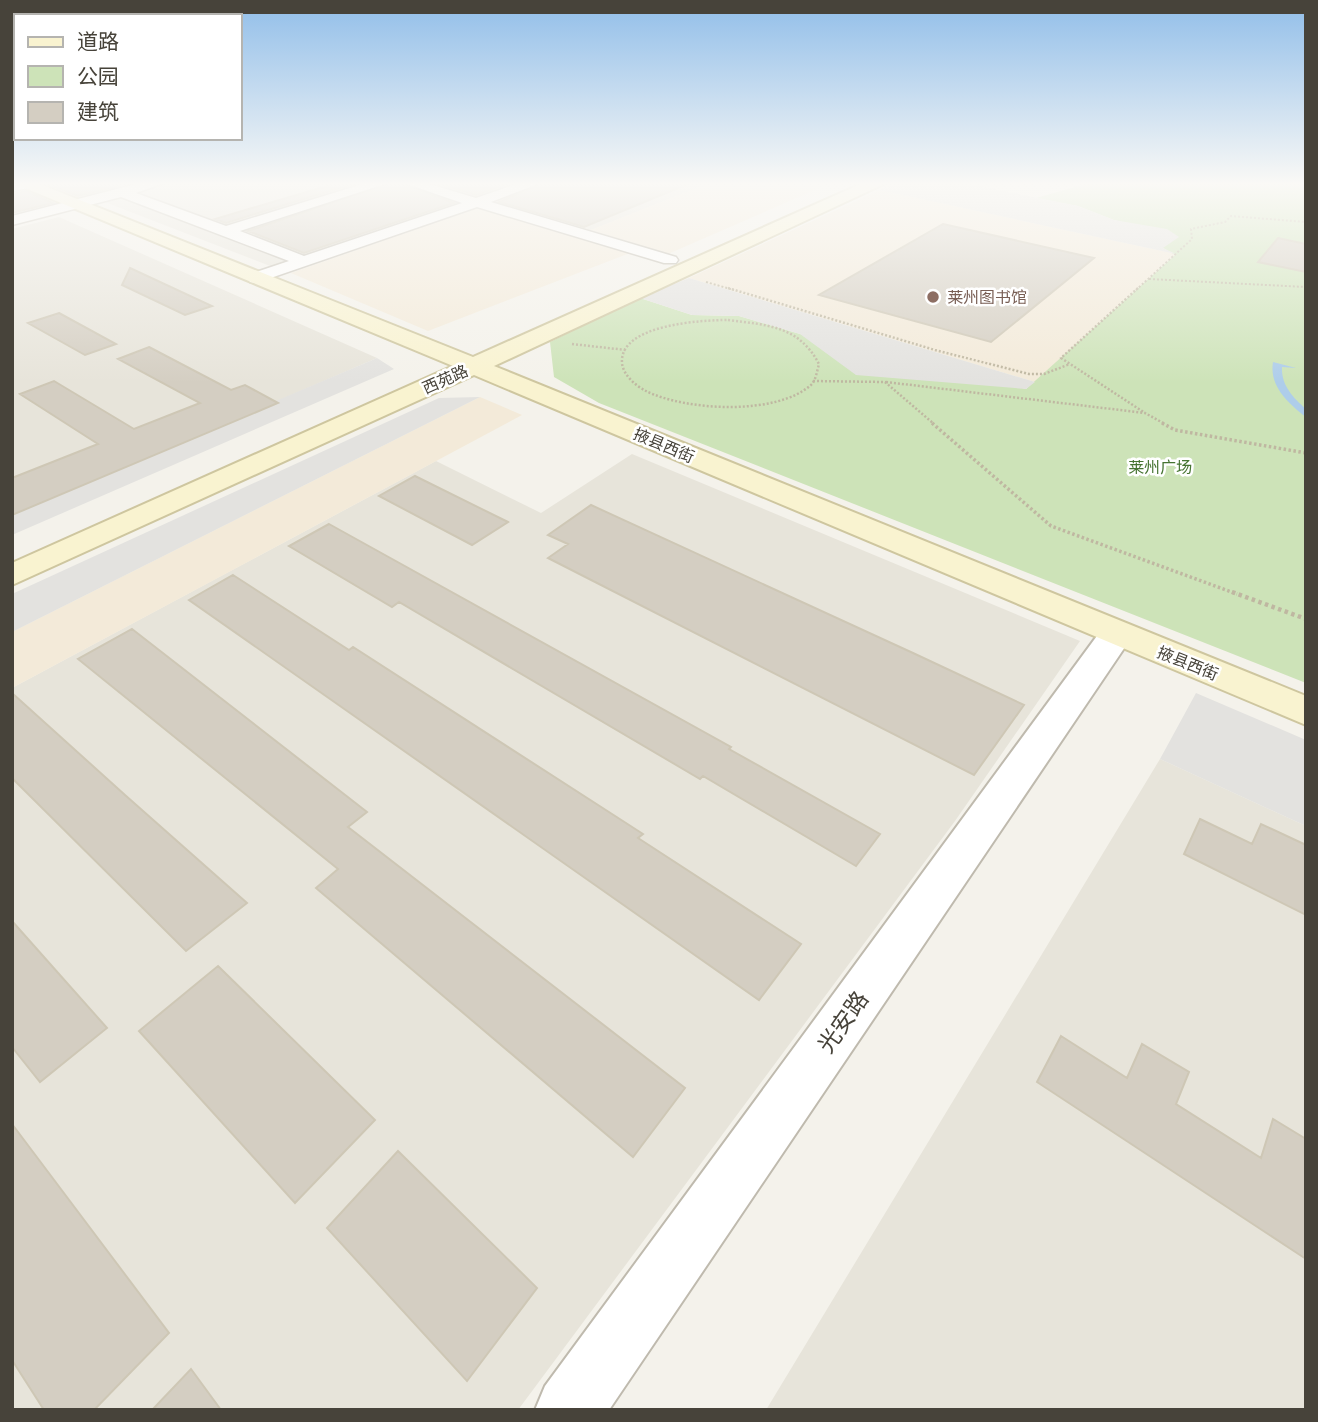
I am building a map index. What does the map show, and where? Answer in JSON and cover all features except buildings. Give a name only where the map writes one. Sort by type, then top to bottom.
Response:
[{"type":"main road","name":"掖县西街","points":[[185,249],[1306,711]]},
{"type":"main road","name":"西苑路","points":[[12,575],[461,361],[533,339],[710,249]]},
{"type":"main road","name":"西苑路","points":[[12,547],[461,361],[717,249]]},
{"type":"street","points":[[272,249],[305,262]]},
{"type":"street","points":[[256,278],[342,249]]},
{"type":"street","points":[[620,249],[674,267]]},
{"type":"street","name":"光安路","points":[[569,1410],[1117,633]]},
{"type":"path","points":[[1181,249],[1061,358],[1175,430],[1306,453]]},
{"type":"path","points":[[674,267],[935,350],[1029,374],[1044,374],[1070,364]]},
{"type":"path","points":[[1148,279],[1306,287]]},
{"type":"path","points":[[726,319],[782,330],[803,341],[816,355],[820,367],[813,381],[797,394],[771,403],[706,407],[672,401],[644,390],[627,376],[622,361],[626,350],[643,334],[666,325],[726,319]]},
{"type":"path","points":[[533,339],[626,350]]},
{"type":"path","points":[[813,381],[885,382],[1146,413]]},
{"type":"path","points":[[885,382],[1051,526],[1306,620]]},
{"type":"shaded area","points":[[12,249],[132,249],[377,358],[12,515]]},
{"type":"shaded area","points":[[227,249],[345,249],[283,271]]},
{"type":"shaded area","points":[[359,249],[618,249],[630,253],[428,331],[291,273]]},
{"type":"shaded area","points":[[653,249],[679,249],[668,254]]},
{"type":"shaded area","points":[[751,249],[1155,249],[1176,254],[1035,382],[689,278]]},
{"type":"shaded area","points":[[689,278],[1035,382],[1026,389],[856,375],[800,334],[739,316],[692,315],[640,298]]},
{"type":"shaded area","points":[[377,358],[394,369],[12,535],[12,513]]},
{"type":"shaded area","points":[[480,397],[522,415],[12,688],[12,632]]},
{"type":"shaded area","points":[[480,397],[12,632],[12,594],[439,398]]},
{"type":"shaded area","points":[[632,454],[1080,641],[955,821],[518,1410],[12,1410],[12,688],[436,461],[541,513]]},
{"type":"shaded area","points":[[1196,693],[1306,740],[1306,826],[1160,759]]},
{"type":"shaded area","points":[[1160,759],[1306,826],[1306,1410],[766,1410]]},
{"type":"green space","name":"莱州广场","points":[[1165,249],[1306,249],[1306,683],[599,403],[554,377],[550,342],[640,298],[692,315],[739,316],[807,336],[1026,389],[1175,255]]},
{"type":"water","points":[[1273,362],[1296,368],[1282,367],[1282,374],[1289,391],[1306,409],[1306,417],[1281,393],[1274,379]]},
{"type":"place","name":"莱州图书馆","points":[[933,297]]}]
